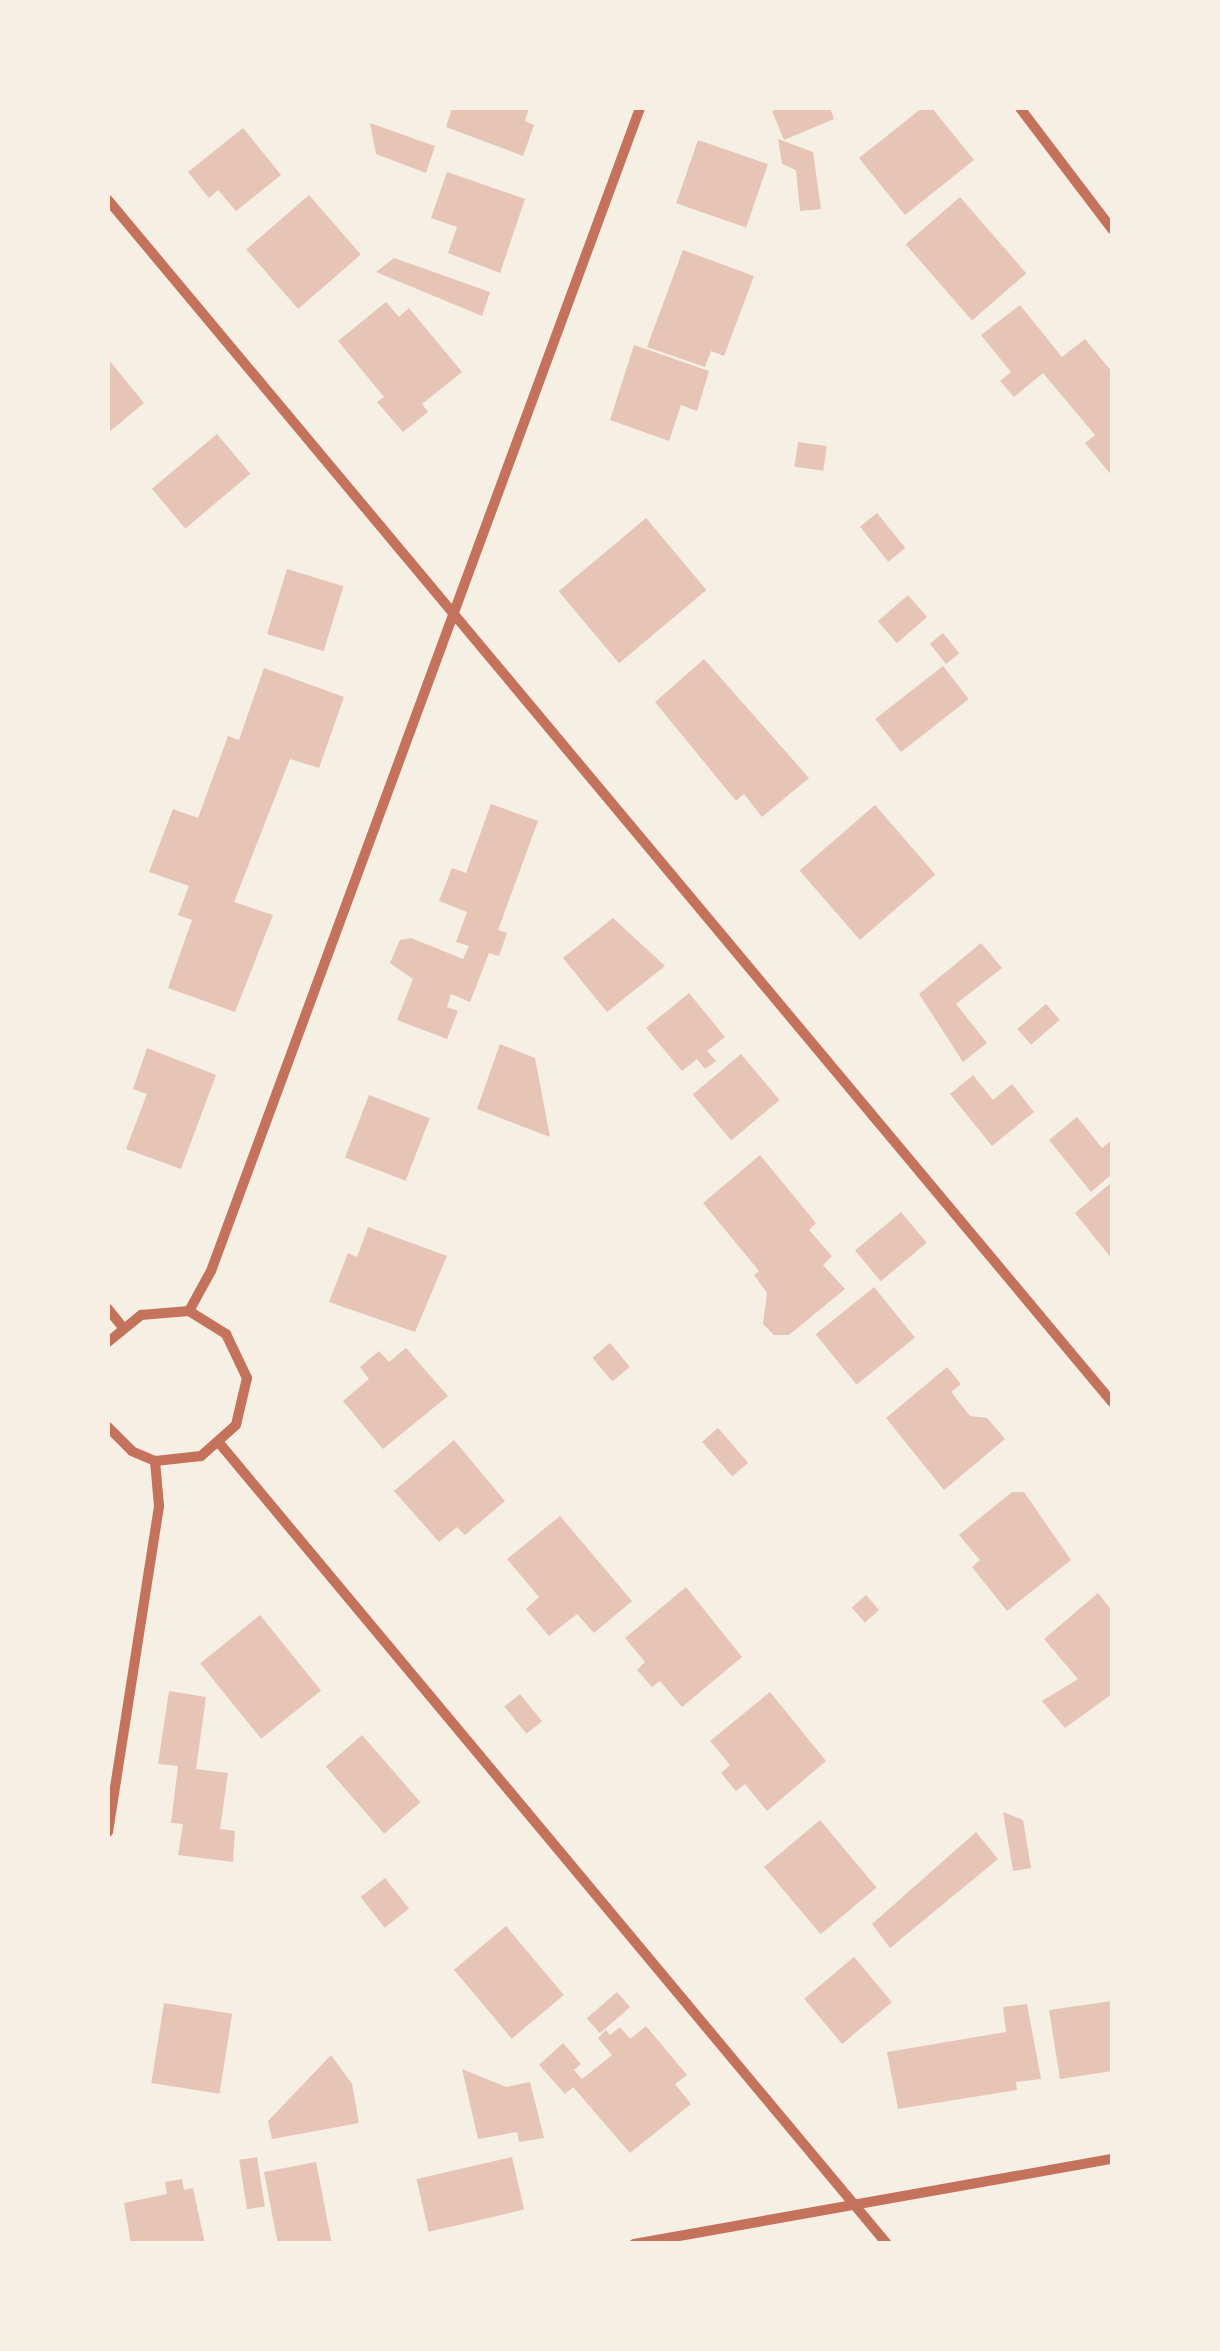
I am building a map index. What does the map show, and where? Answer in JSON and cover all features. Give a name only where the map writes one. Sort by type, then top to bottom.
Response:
[{"type":"street","points":[[189,1311],[211,1271],[640,108]]},
{"type":"street","points":[[1020,108],[1112,229]]},
{"type":"street","points":[[108,200],[1112,1402]]},
{"type":"street","points":[[108,1309],[122,1326]]},
{"type":"street","points":[[108,1342],[122,1326],[161,1310],[189,1311],[226,1334],[246,1378],[245,1402],[220,1444],[200,1456],[155,1460],[132,1452],[108,1428]]},
{"type":"street","points":[[220,1444],[887,2244]]},
{"type":"street","points":[[108,1832],[159,1506],[155,1460]]},
{"type":"street","points":[[634,2244],[851,2202],[1112,2159]]},
{"type":"building","points":[[452,108],[529,108],[525,121],[534,125],[523,156],[446,127]]},
{"type":"building","points":[[830,108],[834,119],[784,140],[772,111]]},
{"type":"building","points":[[922,108],[932,108],[974,160],[905,215],[859,158]]},
{"type":"building","points":[[370,123],[435,146],[426,173],[376,154]]},
{"type":"building","points":[[243,128],[281,175],[236,211],[218,190],[209,198],[188,172]]},
{"type":"building","points":[[778,139],[813,152],[821,209],[800,211],[796,170],[782,164]]},
{"type":"building","points":[[698,140],[768,164],[746,227],[676,203]]},
{"type":"building","points":[[447,172],[525,199],[500,273],[448,253],[457,227],[431,218]]},
{"type":"building","points":[[309,195],[361,255],[298,309],[246,249]]},
{"type":"building","points":[[960,197],[1026,273],[972,320],[906,244]]},
{"type":"building","points":[[683,250],[754,276],[724,356],[711,351],[705,367],[647,347]]},
{"type":"building","points":[[394,258],[490,292],[482,316],[376,272]]},
{"type":"building","points":[[386,302],[399,317],[409,308],[462,372],[422,404],[428,412],[403,432],[377,402],[384,397],[338,341]]},
{"type":"building","points":[[1020,305],[1062,357],[1085,339],[1112,372],[1112,476],[1085,443],[1095,435],[1043,373],[1014,397],[1000,381],[1011,372],[981,335]]},
{"type":"building","points":[[634,345],[709,371],[697,411],[681,405],[669,441],[610,420]]},
{"type":"building","points":[[108,359],[144,403],[108,433]]},
{"type":"building","points":[[217,434],[250,474],[185,528],[152,489]]},
{"type":"building","points":[[798,442],[827,446],[823,471],[795,467]]},
{"type":"building","points":[[877,513],[905,548],[888,562],[860,527]]},
{"type":"building","points":[[646,518],[706,590],[619,663],[559,591]]},
{"type":"building","points":[[287,569],[343,586],[324,651],[267,634]]},
{"type":"building","points":[[908,595],[927,617],[897,643],[878,621]]},
{"type":"building","points":[[943,633],[959,653],[946,664],[930,644]]},
{"type":"building","points":[[704,659],[809,778],[762,817],[744,794],[736,801],[655,702]]},
{"type":"building","points":[[943,666],[969,699],[901,752],[875,719]]},
{"type":"building","points":[[264,668],[344,697],[319,768],[290,759],[234,902],[273,915],[235,1012],[168,988],[192,920],[178,915],[189,886],[149,872],[173,809],[198,818],[228,736],[239,740]]},
{"type":"building","points":[[491,804],[538,821],[498,930],[507,933],[499,956],[489,953],[470,1002],[451,994],[447,1007],[458,1011],[447,1039],[397,1020],[413,979],[390,963],[400,940],[411,938],[463,959],[469,946],[456,942],[467,912],[439,901],[452,868],[466,873]]},
{"type":"building","points":[[875,805],[935,874],[860,940],[800,871]]},
{"type":"building","points":[[613,918],[665,966],[607,1012],[563,958]]},
{"type":"building","points":[[981,943],[1002,968],[956,1004],[987,1043],[963,1062],[919,994]]},
{"type":"building","points":[[689,993],[725,1037],[707,1051],[716,1061],[705,1069],[697,1059],[682,1071],[646,1028]]},
{"type":"building","points":[[1046,1004],[1060,1020],[1031,1045],[1017,1029]]},
{"type":"building","points":[[500,1044],[535,1058],[550,1137],[477,1109]]},
{"type":"building","points":[[147,1048],[216,1075],[181,1169],[126,1149],[147,1094],[133,1089]]},
{"type":"building","points":[[741,1054],[780,1100],[731,1140],[693,1094]]},
{"type":"building","points":[[973,1075],[993,1100],[1012,1084],[1034,1112],[992,1146],[950,1094]]},
{"type":"building","points":[[369,1095],[430,1118],[406,1181],[345,1158]]},
{"type":"building","points":[[1077,1117],[1102,1148],[1112,1140],[1112,1174],[1091,1192],[1049,1140]]},
{"type":"building","points":[[760,1155],[816,1223],[809,1230],[832,1256],[823,1265],[845,1289],[789,1335],[774,1335],[763,1324],[767,1293],[754,1275],[759,1271],[703,1203]]},
{"type":"building","points":[[1112,1182],[1112,1259],[1075,1213]]},
{"type":"building","points":[[901,1212],[927,1243],[881,1281],[855,1251]]},
{"type":"building","points":[[368,1227],[447,1256],[415,1332],[329,1302],[348,1253],[357,1257]]},
{"type":"building","points":[[874,1287],[915,1338],[857,1385],[816,1334]]},
{"type":"building","points":[[610,1343],[630,1367],[612,1382],[592,1358]]},
{"type":"building","points":[[406,1348],[448,1396],[383,1449],[343,1401],[369,1379],[360,1367],[379,1351],[389,1362]]},
{"type":"building","points":[[947,1367],[961,1384],[951,1392],[970,1416],[987,1418],[1005,1439],[944,1490],[886,1418]]},
{"type":"building","points":[[718,1428],[748,1463],[732,1476],[702,1442]]},
{"type":"building","points":[[454,1440],[505,1501],[465,1535],[457,1527],[439,1542],[394,1491]]},
{"type":"building","points":[[1012,1492],[1024,1492],[1071,1560],[1007,1611],[972,1567],[980,1560],[959,1535]]},
{"type":"building","points":[[560,1516],[632,1601],[594,1633],[577,1614],[549,1636],[526,1609],[539,1597],[507,1559]]},
{"type":"building","points":[[686,1587],[742,1657],[682,1707],[660,1681],[652,1687],[637,1670],[645,1662],[625,1638]]},
{"type":"building","points":[[1098,1593],[1112,1611],[1112,1694],[1065,1728],[1042,1701],[1078,1679],[1044,1639]]},
{"type":"building","points":[[866,1595],[879,1610],[865,1623],[852,1607]]},
{"type":"building","points":[[260,1615],[321,1690],[261,1739],[200,1663]]},
{"type":"building","points":[[169,1691],[206,1697],[196,1769],[228,1773],[220,1829],[235,1831],[233,1862],[178,1855],[183,1824],[171,1823],[178,1766],[158,1764]]},
{"type":"building","points":[[770,1692],[826,1761],[767,1811],[745,1784],[736,1791],[721,1773],[730,1765],[710,1741]]},
{"type":"building","points":[[520,1694],[542,1721],[526,1734],[504,1707]]},
{"type":"building","points":[[362,1735],[420,1802],[384,1834],[326,1766]]},
{"type":"building","points":[[1003,1812],[1023,1820],[1031,1868],[1013,1871]]},
{"type":"building","points":[[820,1820],[877,1887],[821,1934],[764,1867]]},
{"type":"building","points":[[976,1832],[998,1859],[890,1948],[872,1924]]},
{"type":"building","points":[[385,1878],[409,1909],[385,1928],[361,1897]]},
{"type":"building","points":[[506,1926],[564,1995],[512,2039],[454,1970]]},
{"type":"building","points":[[854,1957],[892,2002],[842,2044],[804,1999]]},
{"type":"building","points":[[617,1992],[630,2007],[600,2033],[587,2018]]},
{"type":"building","points":[[1112,2001],[1112,2071],[1060,2079],[1049,2010]]},
{"type":"building","points":[[164,2003],[232,2014],[219,2094],[151,2083]]},
{"type":"building","points":[[1027,2004],[1041,2079],[1016,2082],[1017,2090],[898,2109],[887,2052],[1006,2032],[1003,2007]]},
{"type":"building","points":[[646,2026],[687,2075],[675,2084],[691,2104],[630,2153],[573,2087],[565,2094],[539,2065],[563,2043],[581,2064],[574,2070],[582,2079],[612,2055],[598,2038],[606,2030],[610,2035],[620,2027],[630,2039]]},
{"type":"building","points":[[331,2055],[352,2084],[359,2123],[272,2139],[268,2121]]},
{"type":"building","points":[[462,2069],[506,2087],[530,2082],[544,2138],[519,2142],[517,2132],[478,2139]]},
{"type":"building","points":[[257,2157],[265,2206],[247,2209],[239,2160]]},
{"type":"building","points":[[512,2157],[524,2210],[429,2232],[417,2179]]},
{"type":"building","points":[[316,2162],[332,2244],[278,2244],[264,2172]]},
{"type":"building","points":[[182,2179],[184,2190],[193,2188],[205,2244],[131,2244],[124,2203],[167,2194],[165,2182]]}]
